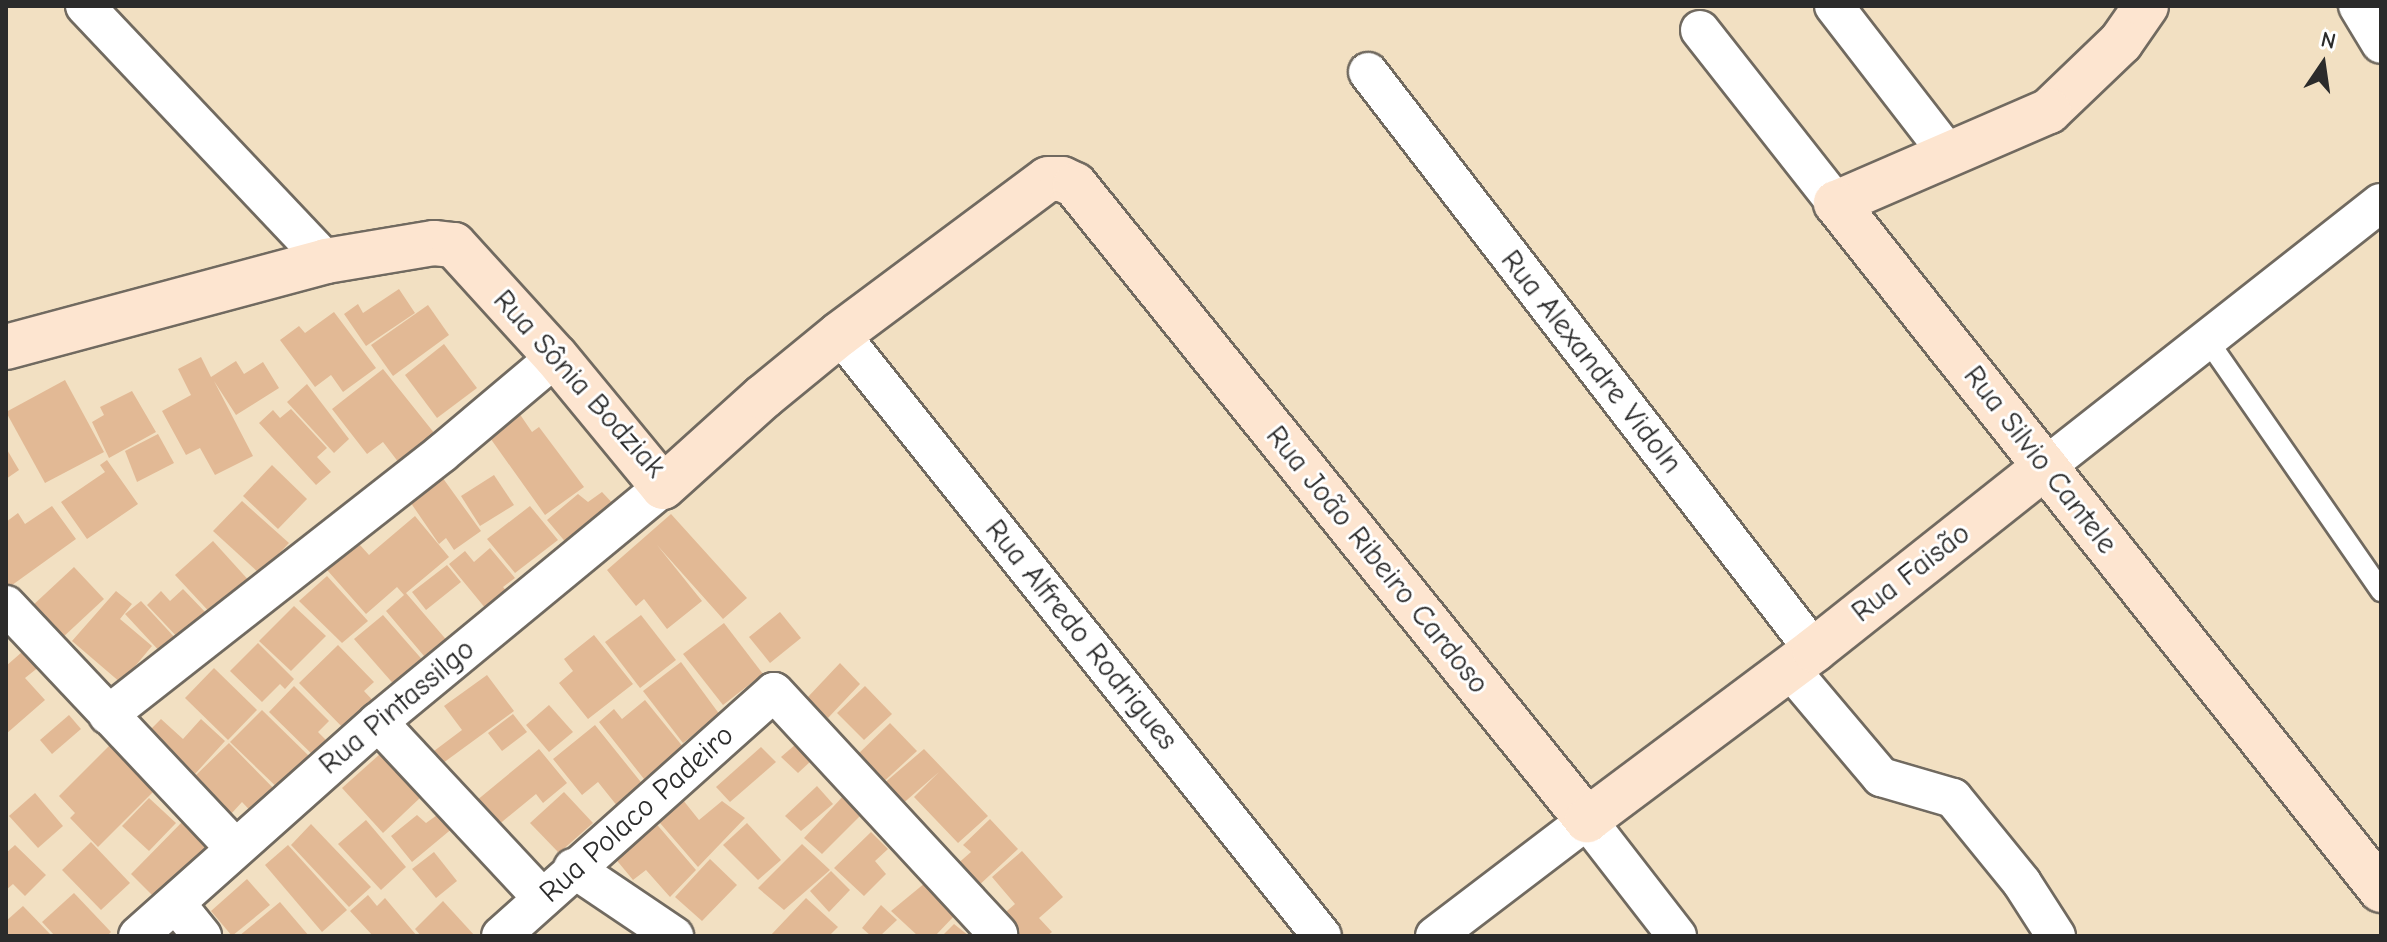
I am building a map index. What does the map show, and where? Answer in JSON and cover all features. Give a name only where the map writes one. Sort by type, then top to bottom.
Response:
[{"type":"street","points":[[85,6],[326,261]]},
{"type":"street","points":[[1834,6],[1950,156]]},
{"type":"street","points":[[1836,203],[2049,111],[2121,42],[2146,6]]},
{"type":"street","points":[[2358,6],[2381,44]]},
{"type":"street","name":"Rua Silvio Cantele","points":[[1700,30],[2381,890]]},
{"type":"street","name":"Rua Alexandre Vidoln","points":[[1368,72],[1802,659],[1881,777],[1953,798],[2022,883],[2056,936]]},
{"type":"street","name":"Rua Sônia Bodziak","points":[[10,340],[326,261],[434,243],[454,245],[556,357],[663,487],[763,397],[840,334],[1048,179],[1062,179],[1075,185]]},
{"type":"street","name":"Rua João Ribeiro Cardoso","points":[[1075,185],[1677,936]]},
{"type":"street","name":"Rua Faisão","points":[[1435,936],[1802,659],[2381,203]]},
{"type":"street","name":"Rua Alfredo Rodrigues","points":[[840,334],[1322,936]]},
{"type":"street","points":[[108,715],[442,453],[556,357]]},
{"type":"street","name":"Rua Pintassilgo","points":[[138,936],[177,905],[235,848],[378,722],[663,487]]},
{"type":"street","points":[[6,605],[235,848]]},
{"type":"street","name":"Rua Polaco Padeiro","points":[[501,936],[573,868],[774,692],[998,934]]},
{"type":"street","points":[[378,722],[542,898]]},
{"type":"street","points":[[573,868],[674,936]]},
{"type":"street","points":[[177,905],[202,936]]},
{"type":"lane","points":[[2206,338],[2381,591]]},
{"type":"building","points":[[399,289],[415,313],[366,346],[344,314],[358,304],[363,313]]},
{"type":"building","points":[[428,305],[449,335],[393,376],[371,345]]},
{"type":"building","points":[[334,312],[376,368],[343,392],[331,375],[315,387],[280,340],[299,326],[305,333]]},
{"type":"building","points":[[444,344],[477,388],[437,418],[405,375]]},
{"type":"building","points":[[201,357],[211,377],[236,361],[244,374],[263,362],[279,388],[236,415],[214,381],[253,456],[215,475],[200,448],[186,455],[162,411],[191,395],[178,369]]},
{"type":"building","points":[[383,369],[435,434],[399,463],[383,442],[367,454],[332,409]]},
{"type":"building","points":[[65,380],[104,452],[45,483],[6,412]]},
{"type":"building","points":[[307,384],[349,439],[334,453],[287,402]]},
{"type":"building","points":[[132,391],[156,432],[109,458],[92,422],[104,415],[100,407]]},
{"type":"building","points":[[291,409],[327,448],[317,457],[331,472],[316,485],[259,423],[273,410],[280,418]]},
{"type":"building","points":[[519,413],[532,432],[539,427],[584,487],[545,515],[488,435]]},
{"type":"building","points":[[158,434],[174,463],[137,482],[125,451]]},
{"type":"building","points":[[6,448],[19,470],[6,479]]},
{"type":"building","points":[[107,460],[138,504],[87,539],[61,502],[105,472],[100,465]]},
{"type":"building","points":[[272,465],[307,499],[278,529],[243,496]]},
{"type":"building","points":[[437,470],[481,531],[454,550],[446,538],[439,544],[404,493]]},
{"type":"building","points":[[494,475],[514,505],[480,526],[461,496]]},
{"type":"building","points":[[602,492],[617,508],[573,551],[547,520],[578,494],[588,502]]},
{"type":"building","points":[[242,501],[289,543],[260,574],[213,531]]},
{"type":"building","points":[[52,506],[76,539],[8,588],[6,522],[18,513],[25,524]]},
{"type":"building","points":[[530,506],[558,540],[515,573],[487,539]]},
{"type":"building","points":[[671,514],[747,598],[723,619],[657,545],[702,601],[667,629],[644,599],[636,606],[607,570]]},
{"type":"building","points":[[415,516],[449,557],[406,593],[456,651],[435,669],[386,611],[404,595],[397,587],[366,614],[320,562],[351,535],[369,555]]},
{"type":"building","points":[[213,541],[252,584],[215,618],[175,575]]},
{"type":"building","points":[[490,548],[515,578],[503,587],[516,603],[495,620],[449,564],[465,551],[474,562]]},
{"type":"building","points":[[447,565],[461,582],[426,610],[412,592]]},
{"type":"building","points":[[74,567],[104,599],[61,639],[31,607]]},
{"type":"building","points":[[327,576],[368,621],[342,643],[299,601]]},
{"type":"building","points":[[183,589],[207,614],[180,640],[147,605],[161,591],[170,601]]},
{"type":"building","points":[[116,591],[132,604],[120,619],[152,646],[121,683],[72,641]]},
{"type":"building","points":[[141,601],[178,641],[163,655],[125,614]]},
{"type":"building","points":[[294,606],[326,636],[291,671],[259,641]]},
{"type":"building","points":[[780,612],[801,638],[770,663],[749,637]]},
{"type":"building","points":[[383,615],[426,664],[397,688],[354,639]]},
{"type":"building","points":[[641,615],[676,660],[640,688],[605,642]]},
{"type":"building","points":[[724,623],[763,674],[723,705],[683,654]]},
{"type":"building","points":[[594,635],[633,684],[588,719],[559,683],[573,671],[564,659]]},
{"type":"building","points":[[258,643],[294,679],[285,689],[280,684],[262,702],[230,671]]},
{"type":"building","points":[[30,645],[45,662],[25,678],[45,700],[6,734],[6,666]]},
{"type":"building","points":[[338,645],[374,682],[364,691],[378,706],[349,734],[299,683]]},
{"type":"building","points":[[681,662],[720,715],[683,743],[643,691]]},
{"type":"building","points":[[840,663],[860,684],[828,718],[807,698]]},
{"type":"building","points":[[214,668],[257,710],[228,740],[185,698]]},
{"type":"building","points":[[487,675],[514,711],[439,766],[430,754],[462,730],[444,706]]},
{"type":"building","points":[[294,686],[329,721],[318,732],[333,747],[319,761],[269,712]]},
{"type":"building","points":[[865,686],[892,714],[864,740],[837,713]]},
{"type":"building","points":[[645,700],[684,748],[644,779],[599,722],[614,709],[622,719]]},
{"type":"building","points":[[549,705],[573,732],[549,752],[526,725]]},
{"type":"building","points":[[262,710],[311,758],[285,795],[230,742]]},
{"type":"building","points":[[513,714],[527,732],[502,751],[488,733]]},
{"type":"building","points":[[69,715],[81,729],[52,754],[40,740]]},
{"type":"building","points":[[161,719],[183,739],[201,719],[225,741],[195,774],[148,732]]},
{"type":"building","points":[[890,723],[917,751],[879,786],[853,759]]},
{"type":"building","points":[[595,725],[644,786],[618,807],[598,782],[582,795],[553,759]]},
{"type":"building","points":[[229,743],[282,797],[259,820],[242,802],[231,814],[194,777]]},
{"type":"building","points":[[111,744],[156,789],[98,847],[70,818],[75,813],[59,796]]},
{"type":"building","points":[[796,744],[811,761],[798,773],[781,757]]},
{"type":"building","points":[[761,747],[776,762],[730,802],[716,787]]},
{"type":"building","points":[[539,749],[567,783],[543,803],[536,794],[497,826],[476,801]]},
{"type":"building","points":[[924,749],[988,816],[958,843],[914,797],[939,772],[900,806],[882,785]]},
{"type":"building","points":[[380,754],[422,796],[383,833],[342,788]]},
{"type":"building","points":[[817,786],[833,804],[801,831],[785,816]]},
{"type":"building","points":[[564,792],[593,823],[559,853],[530,823]]},
{"type":"building","points":[[35,793],[63,826],[38,848],[9,816]]},
{"type":"building","points":[[846,793],[864,812],[822,854],[804,838]]},
{"type":"building","points":[[149,798],[176,823],[149,851],[122,826]]},
{"type":"building","points":[[683,800],[699,820],[722,801],[745,818],[698,867],[660,823]]},
{"type":"building","points":[[440,813],[454,827],[412,862],[391,836],[417,815],[426,823]]},
{"type":"building","points":[[188,816],[215,842],[158,901],[131,874]]},
{"type":"building","points":[[990,819],[1018,849],[976,888],[955,866],[971,852],[963,845]]},
{"type":"building","points":[[366,820],[406,867],[381,890],[338,844]]},
{"type":"building","points":[[653,820],[696,870],[670,897],[646,870],[633,880],[614,857]]},
{"type":"building","points":[[747,823],[781,860],[758,880],[723,845]]},
{"type":"building","points":[[311,824],[371,887],[349,907],[291,845]]},
{"type":"building","points":[[871,832],[888,849],[875,861],[886,874],[864,896],[834,868]]},
{"type":"building","points":[[91,842],[130,883],[101,910],[62,870]]},
{"type":"building","points":[[802,844],[830,870],[784,910],[758,888]]},
{"type":"building","points":[[15,845],[46,875],[25,896],[13,884],[6,890],[6,853]]},
{"type":"building","points":[[288,845],[347,910],[322,932],[265,865]]},
{"type":"building","points":[[1022,851],[1063,897],[1039,918],[1052,932],[1047,936],[1016,936],[1000,917],[1015,904],[992,877]]},
{"type":"building","points":[[434,852],[457,881],[436,898],[412,869]]},
{"type":"building","points":[[710,859],[737,885],[702,921],[675,897]]},
{"type":"building","points":[[831,871],[850,890],[829,912],[810,891]]},
{"type":"building","points":[[247,879],[270,905],[232,936],[211,911]]},
{"type":"building","points":[[925,883],[957,913],[935,936],[918,936],[891,911]]},
{"type":"building","points":[[74,893],[111,932],[107,936],[55,936],[42,922]]},
{"type":"building","points":[[368,895],[377,906],[385,898],[417,936],[373,936],[350,911]]},
{"type":"building","points":[[806,898],[838,927],[829,936],[770,936]]},
{"type":"building","points":[[443,901],[475,936],[421,936],[415,929]]},
{"type":"building","points":[[280,902],[309,936],[239,936]]},
{"type":"building","points":[[881,905],[897,920],[880,936],[871,936],[862,928]]},
{"type":"building","points":[[23,906],[52,936],[6,936],[6,921]]},
{"type":"building","points":[[954,924],[969,936],[942,936]]}]
